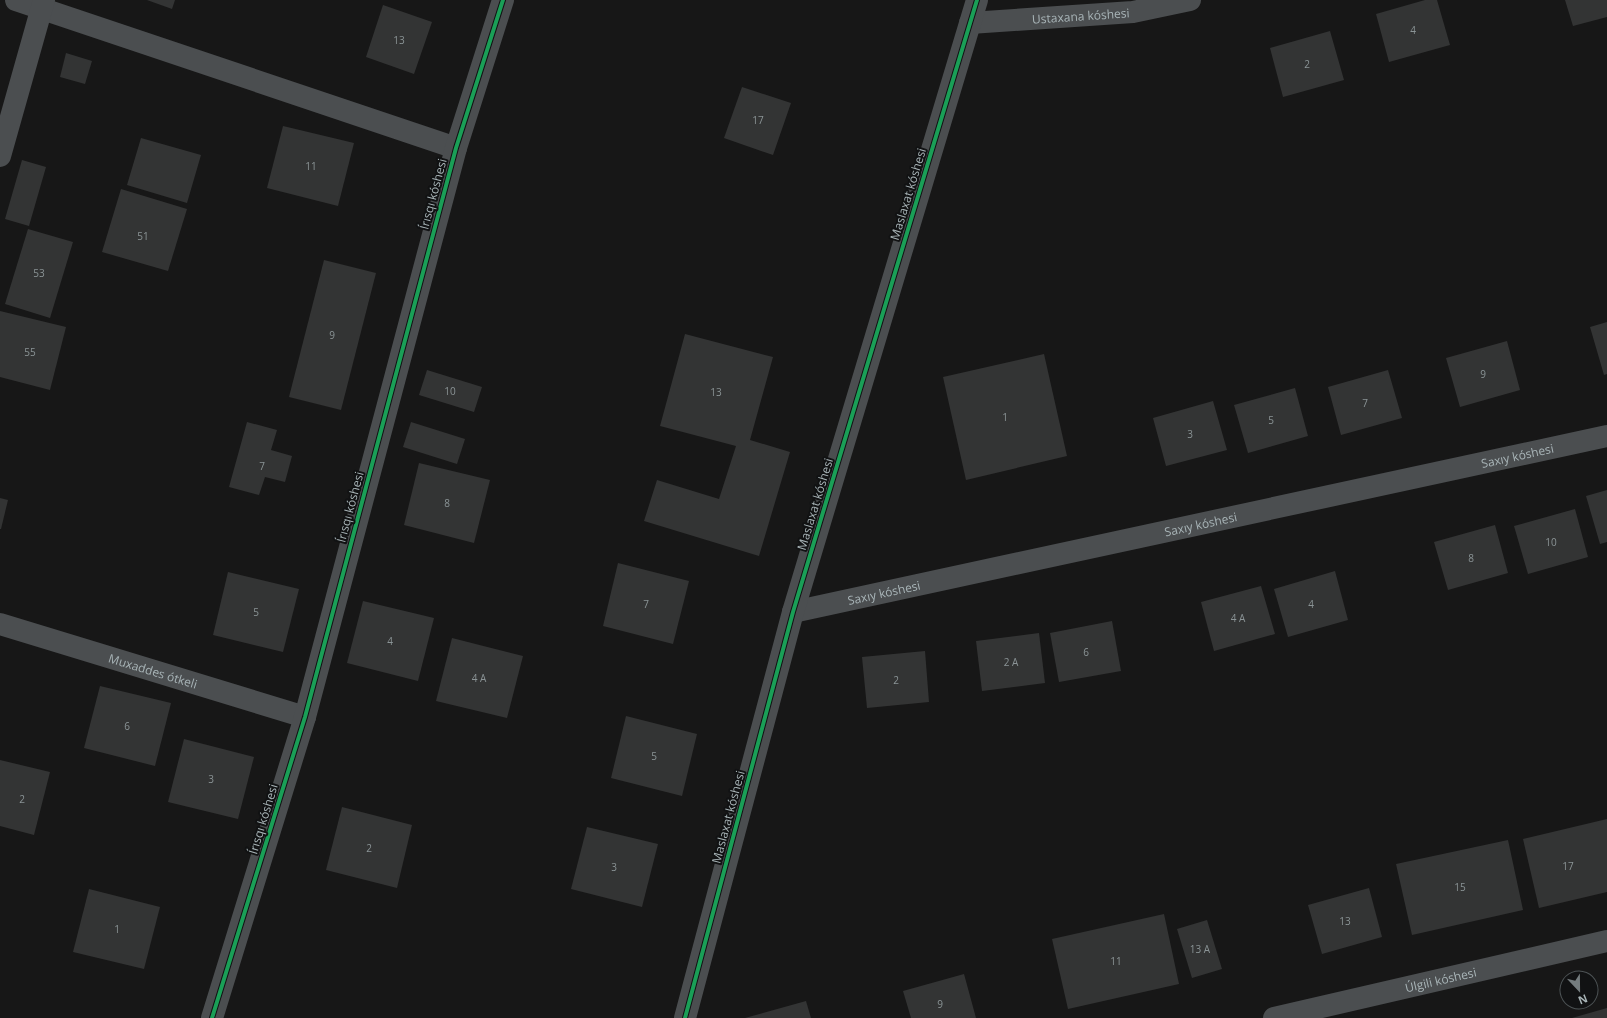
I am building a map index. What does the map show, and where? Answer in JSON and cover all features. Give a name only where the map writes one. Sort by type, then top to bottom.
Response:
[{"type":"street","points":[[16,0],[43,4],[456,148]]},
{"type":"street","name":"Írısqı kóshesi","points":[[212,1018],[305,717],[456,148],[503,0]]},
{"type":"street","name":"Maslaxat kóshesi","points":[[685,1018],[793,612],[977,0]]},
{"type":"street","name":"Ustaxana kóshesi","points":[[970,23],[1133,12],[1190,0]]},
{"type":"street","points":[[0,156],[43,4]]},
{"type":"street","name":"Saxıy kóshesi","points":[[793,612],[1607,436]]},
{"type":"street","name":"Muxaddes ótkeli","points":[[0,624],[305,717]]},
{"type":"street","name":"Úlgili kóshesi","points":[[1274,1018],[1607,941]]},
{"type":"building","points":[[147,0],[175,0],[172,9]]},
{"type":"building","points":[[1425,0],[1437,0],[1450,45],[1389,62],[1376,14]]},
{"type":"building","points":[[1565,0],[1607,0],[1607,17],[1573,26]]},
{"type":"building","points":[[383,5],[432,22],[414,74],[366,57]]},
{"type":"building","points":[[1330,31],[1344,80],[1283,97],[1270,48]]},
{"type":"building","points":[[66,53],[92,61],[85,84],[60,77]]},
{"type":"building","points":[[742,87],[791,103],[773,155],[724,138]]},
{"type":"building","points":[[283,126],[354,143],[338,206],[267,188]]},
{"type":"building","points":[[141,138],[201,155],[187,203],[127,185]]},
{"type":"building","points":[[22,160],[46,167],[29,226],[5,219]]},
{"type":"building","points":[[121,189],[187,209],[168,271],[102,252]]},
{"type":"building","points":[[28,229],[73,242],[50,318],[5,304]]},
{"type":"building","points":[[324,260],[376,273],[341,410],[289,397]]},
{"type":"building","points":[[0,311],[66,327],[50,390],[0,377]]},
{"type":"building","points":[[1607,322],[1607,374],[1604,375],[1590,327]]},
{"type":"building","points":[[685,334],[773,357],[750,440],[790,452],[759,556],[644,521],[657,480],[719,499],[736,446],[660,426]]},
{"type":"building","points":[[1507,341],[1520,390],[1460,407],[1446,358]]},
{"type":"building","points":[[1044,354],[1067,456],[966,480],[943,377]]},
{"type":"building","points":[[427,370],[482,387],[474,412],[419,395]]},
{"type":"building","points":[[1388,370],[1402,418],[1341,435],[1328,387]]},
{"type":"building","points":[[1295,388],[1308,436],[1248,453],[1234,405]]},
{"type":"building","points":[[1213,401],[1227,450],[1166,466],[1153,418]]},
{"type":"building","points":[[247,422],[277,430],[271,450],[292,456],[285,482],[265,477],[259,495],[229,487]]},
{"type":"building","points":[[411,422],[465,439],[457,464],[403,447]]},
{"type":"building","points":[[419,463],[490,480],[474,543],[404,525]]},
{"type":"building","points":[[1607,490],[1607,542],[1600,544],[1586,496]]},
{"type":"building","points":[[0,498],[8,500],[1,529],[0,529]]},
{"type":"building","points":[[1575,509],[1588,557],[1528,574],[1514,526]]},
{"type":"building","points":[[1495,525],[1508,573],[1448,590],[1434,542]]},
{"type":"building","points":[[618,563],[689,581],[673,644],[603,626]]},
{"type":"building","points":[[1335,571],[1348,620],[1288,637],[1274,589]]},
{"type":"building","points":[[228,572],[299,589],[283,652],[213,635]]},
{"type":"building","points":[[1261,586],[1275,634],[1214,651],[1201,602]]},
{"type":"building","points":[[363,601],[434,618],[418,681],[347,663]]},
{"type":"building","points":[[1112,621],[1121,671],[1059,682],[1050,633]]},
{"type":"building","points":[[1039,633],[1045,683],[982,691],[976,641]]},
{"type":"building","points":[[452,638],[523,656],[507,718],[436,701]]},
{"type":"building","points":[[925,651],[929,702],[867,708],[862,657]]},
{"type":"building","points":[[100,686],[171,703],[155,766],[84,748]]},
{"type":"building","points":[[626,716],[697,734],[682,796],[611,778]]},
{"type":"building","points":[[184,739],[254,757],[238,819],[168,802]]},
{"type":"building","points":[[0,760],[50,772],[34,835],[0,826]]},
{"type":"building","points":[[342,807],[412,825],[397,888],[326,870]]},
{"type":"building","points":[[1607,819],[1607,892],[1539,908],[1523,839]]},
{"type":"building","points":[[587,827],[658,844],[642,907],[571,889]]},
{"type":"building","points":[[1508,840],[1523,910],[1412,935],[1396,864]]},
{"type":"building","points":[[1369,888],[1382,937],[1322,954],[1308,905]]},
{"type":"building","points":[[89,889],[160,907],[144,969],[73,952]]},
{"type":"building","points":[[1164,914],[1179,984],[1068,1009],[1052,939]]},
{"type":"building","points":[[1207,920],[1222,969],[1192,978],[1177,929]]},
{"type":"building","points":[[964,974],[976,1018],[911,1018],[903,991]]},
{"type":"building","points":[[806,1001],[811,1018],[745,1018]]},
{"type":"building","points":[[1607,1008],[1607,1018],[1572,1018]]},
{"type":"cycle path","points":[[212,1018],[305,717],[456,148],[503,0]]},
{"type":"cycle path","points":[[685,1018],[793,612],[977,0]]}]
